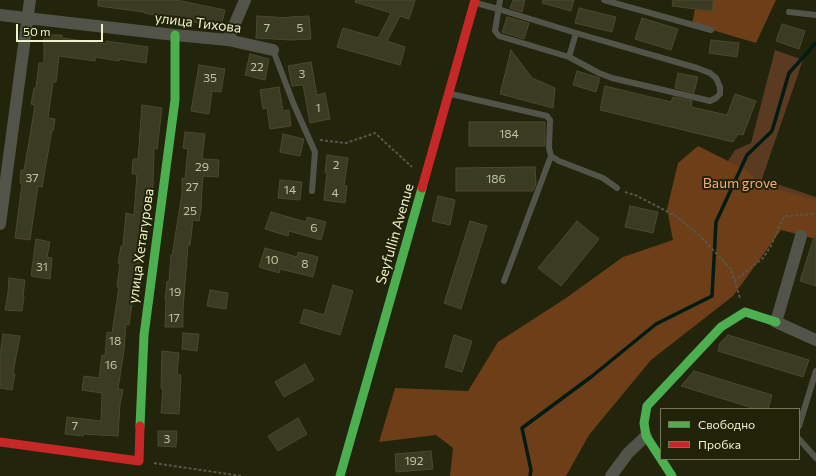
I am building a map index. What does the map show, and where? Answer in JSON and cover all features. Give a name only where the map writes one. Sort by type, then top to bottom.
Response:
[{"type":"street","points":[[0,224],[30,0]]},
{"type":"street","points":[[228,40],[245,0]]},
{"type":"street","name":"Seyfullin Avenue","points":[[340,476],[474,1]]},
{"type":"street","name":"улица Тихова","points":[[0,15],[228,40],[273,50]]},
{"type":"street","name":"улица Хетагурова","points":[[139,461],[144,335],[175,100],[175,35]]},
{"type":"street","points":[[776,322],[801,236]]},
{"type":"street","points":[[660,458],[646,436],[644,423],[647,406],[721,327],[745,312],[776,322],[816,340]]},
{"type":"street","points":[[611,476],[628,453],[646,436]]},
{"type":"street","points":[[0,442],[139,461]]},
{"type":"street","points":[[662,460],[672,476]]},
{"type":"lane","points":[[474,1],[498,9],[576,33],[697,68],[710,73],[719,82],[720,94],[716,98],[710,100],[612,78],[599,73],[569,57],[499,36],[495,31],[498,9],[500,0]]},
{"type":"lane","points":[[604,0],[711,30]]},
{"type":"lane","points":[[789,12],[815,15]]},
{"type":"lane","points":[[569,57],[576,33]]},
{"type":"lane","points":[[273,50],[315,152],[312,191]]},
{"type":"lane","points":[[449,94],[547,116],[550,120],[549,148],[551,156],[504,281]]},
{"type":"lane","points":[[551,156],[559,162],[603,178],[617,188]]},
{"type":"lane","points":[[800,423],[816,371]]},
{"type":"lane","points":[[800,440],[816,458]]},
{"type":"path","points":[[309,139],[346,143],[376,133],[425,179]]},
{"type":"path","points":[[617,188],[635,195],[676,216],[698,234],[731,269],[745,312]]},
{"type":"path","points":[[734,281],[763,258],[771,246],[785,216],[816,214]]},
{"type":"path","points":[[139,461],[241,476]]},
{"type":"shaded area","name":"Baum grove","points":[[775,50],[803,60],[762,179],[816,197],[816,228],[722,170],[735,150],[751,143]]},
{"type":"green space","points":[[713,0],[776,0],[756,43],[692,24],[695,9],[711,11]]},
{"type":"green space","points":[[698,146],[748,171],[759,184],[816,200],[816,239],[781,230],[733,296],[651,360],[589,435],[566,476],[450,476],[453,448],[436,435],[379,442],[395,388],[468,391],[498,342],[566,298],[623,257],[673,240],[667,209],[678,163]]},
{"type":"building","points":[[98,0],[176,0],[225,10],[221,27],[144,12],[98,6]]},
{"type":"building","points":[[356,0],[415,0],[409,19],[400,16],[387,41],[405,47],[400,65],[337,47],[343,28],[378,38],[391,13],[355,2]]},
{"type":"building","points":[[513,0],[525,0],[522,12],[510,8]]},
{"type":"building","points":[[543,0],[574,0],[571,11],[542,3]]},
{"type":"building","points":[[673,0],[713,0],[712,11],[672,6]]},
{"type":"building","points":[[579,8],[616,17],[612,32],[575,23]]},
{"type":"building","points":[[257,16],[290,18],[289,17],[309,16],[311,39],[291,40],[256,38]]},
{"type":"building","points":[[507,17],[529,23],[524,39],[502,32]]},
{"type":"building","points":[[642,18],[678,29],[671,50],[635,39]]},
{"type":"building","points":[[782,24],[805,31],[799,49],[776,41]]},
{"type":"building","points":[[44,35],[62,35],[62,38],[106,44],[106,41],[148,47],[146,63],[95,57],[95,61],[59,56],[56,82],[53,82],[48,118],[55,119],[42,187],[38,186],[30,240],[15,238],[22,184],[20,183],[21,170],[24,170],[35,105],[31,104],[34,88],[36,88],[39,63],[44,63]]},
{"type":"building","points":[[711,40],[739,43],[737,57],[709,53]]},
{"type":"building","points":[[511,50],[532,78],[555,88],[553,108],[500,94]]},
{"type":"building","points":[[250,54],[269,59],[265,80],[245,75]]},
{"type":"building","points":[[311,62],[317,95],[325,93],[330,119],[310,123],[303,85],[292,86],[288,66]]},
{"type":"building","points":[[199,65],[225,69],[221,92],[212,91],[209,114],[191,111]]},
{"type":"building","points":[[577,71],[600,78],[596,92],[573,85]]},
{"type":"building","points":[[678,73],[698,77],[694,93],[675,88]]},
{"type":"building","points":[[605,86],[671,102],[673,97],[692,101],[691,107],[727,115],[735,94],[756,101],[743,135],[738,134],[733,142],[600,110]]},
{"type":"building","points":[[279,87],[283,111],[289,110],[291,126],[270,129],[267,108],[263,109],[260,90]]},
{"type":"building","points":[[142,105],[162,108],[157,149],[154,148],[153,186],[150,206],[149,205],[129,325],[126,324],[118,389],[123,390],[120,404],[118,436],[83,434],[83,436],[65,434],[67,417],[101,421],[102,393],[82,390],[84,376],[99,378],[102,355],[105,356],[107,332],[112,333],[119,287],[117,287],[120,263],[118,263],[121,246],[123,246],[126,213],[134,215],[137,174],[132,174],[133,159],[138,159]]},
{"type":"building","points":[[469,122],[545,122],[545,146],[469,146]]},
{"type":"building","points":[[185,132],[205,134],[202,159],[219,160],[218,177],[203,176],[202,204],[199,221],[193,220],[190,245],[188,245],[183,327],[165,327],[167,281],[169,282],[171,255],[172,256],[182,194],[182,178],[185,179],[188,149],[183,148]]},
{"type":"building","points":[[283,134],[304,139],[300,156],[280,152]]},
{"type":"building","points":[[327,155],[348,158],[344,186],[347,186],[345,203],[324,200]]},
{"type":"building","points":[[535,167],[536,184],[533,191],[456,191],[456,168]]},
{"type":"building","points":[[280,180],[302,182],[300,200],[278,198]]},
{"type":"building","points":[[438,196],[455,200],[450,225],[432,221]]},
{"type":"building","points":[[630,206],[658,212],[653,233],[625,227]]},
{"type":"building","points":[[271,212],[306,222],[307,217],[326,222],[321,240],[289,231],[288,236],[265,229]]},
{"type":"building","points":[[470,221],[487,226],[461,309],[444,303]]},
{"type":"building","points":[[577,221],[599,239],[561,286],[538,268]]},
{"type":"building","points":[[814,237],[816,238],[816,286],[800,281]]},
{"type":"building","points":[[36,239],[50,242],[47,257],[52,258],[50,279],[31,276]]},
{"type":"building","points":[[265,248],[297,257],[298,252],[318,257],[313,277],[280,269],[279,273],[259,267]]},
{"type":"building","points":[[9,278],[25,280],[22,311],[5,310]]},
{"type":"building","points":[[333,285],[353,291],[340,335],[300,323],[304,309],[324,315]]},
{"type":"building","points":[[210,290],[228,293],[226,309],[207,306]]},
{"type":"building","points":[[183,333],[199,334],[197,351],[182,349]]},
{"type":"building","points":[[3,334],[20,336],[13,373],[15,374],[12,390],[0,388],[0,356]]},
{"type":"building","points":[[454,335],[472,341],[462,372],[445,367]]},
{"type":"building","points":[[728,335],[809,360],[803,377],[718,351],[720,343]]},
{"type":"building","points":[[162,351],[179,353],[177,374],[181,375],[179,414],[161,413],[163,389],[161,388]]},
{"type":"building","points":[[305,364],[314,380],[284,397],[275,382]]},
{"type":"building","points":[[694,371],[772,395],[768,408],[753,408],[681,386]]},
{"type":"building","points":[[298,418],[307,434],[278,451],[268,436]]},
{"type":"building","points":[[158,431],[177,431],[176,447],[158,446]]},
{"type":"building","points":[[431,451],[433,469],[396,472],[395,454]]},
{"type":"waterway","points":[[530,476],[531,470],[522,428],[591,377],[656,324],[712,296],[716,222],[747,155],[772,131],[789,73],[816,43]]},
{"type":"traffic: fast","points":[[140,426],[144,335],[175,100],[175,35]]},
{"type":"traffic: fast","points":[[340,476],[422,188]]},
{"type":"traffic: fast","points":[[660,458],[646,436],[644,423],[647,406],[721,327],[745,312],[776,322]]},
{"type":"traffic: fast","points":[[662,460],[672,476]]},
{"type":"traffic: jam","points":[[422,188],[475,0]]},
{"type":"traffic: jam","points":[[0,442],[139,461],[140,426]]}]
